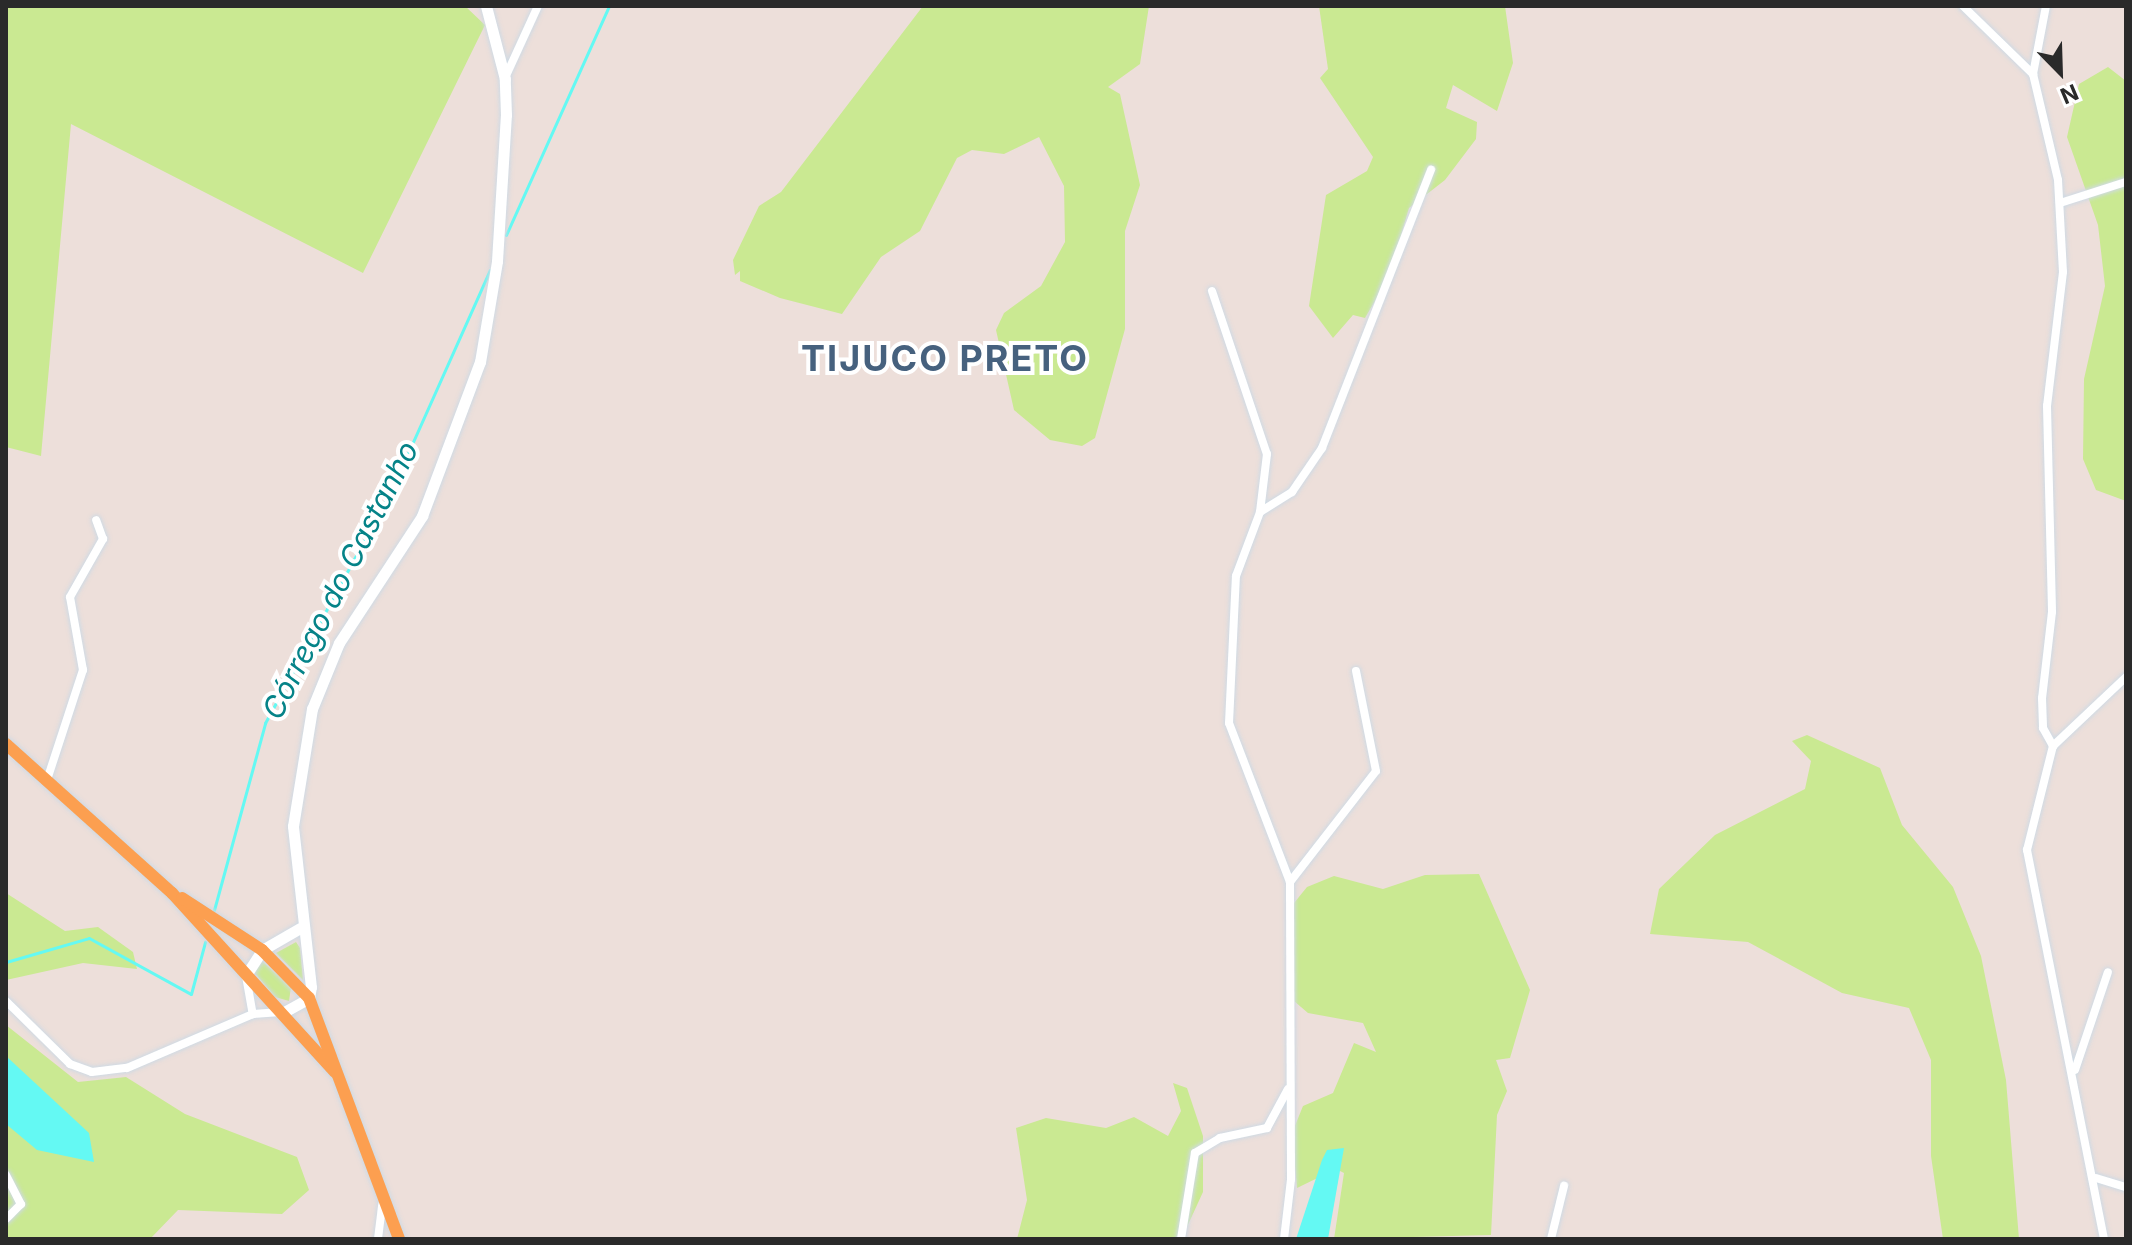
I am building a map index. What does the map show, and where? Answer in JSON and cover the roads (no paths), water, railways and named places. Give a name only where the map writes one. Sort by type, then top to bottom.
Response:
[{"type":"main road","points":[[399,1239],[309,998],[300,928],[293,826],[312,709],[339,643],[422,516],[480,362],[497,261],[505,79],[486,6]]},
{"type":"main road","points":[[6,744],[172,893],[284,1012],[335,1072]]},
{"type":"main road","points":[[172,893],[262,950],[309,998]]},
{"type":"main road","points":[[246,975],[262,950],[300,928]]},
{"type":"main road","points":[[284,1012],[309,998]]},
{"type":"street","points":[[505,79],[538,6]]},
{"type":"street","points":[[1963,6],[2033,74]]},
{"type":"street","points":[[2046,6],[2033,74],[2060,203],[2063,272],[2047,424],[2051,622],[2042,698],[2043,728],[2053,746]]},
{"type":"street","points":[[1260,512],[1292,492],[1322,448],[1431,170]]},
{"type":"street","points":[[2060,203],[2126,182]]},
{"type":"street","points":[[1212,291],[1267,454],[1260,512],[1236,576],[1226,700],[1290,882],[1289,1088],[1284,1239]]},
{"type":"street","points":[[47,780],[83,670],[69,604],[103,539],[96,520]]},
{"type":"street","points":[[1290,882],[1376,771],[1356,671]]},
{"type":"street","points":[[2104,1239],[2096,1178],[2075,1073],[2032,899],[2028,830],[2053,746],[2126,677]]},
{"type":"street","points":[[2075,1073],[2108,972]]},
{"type":"street","points":[[246,975],[253,1014]]},
{"type":"street","points":[[6,1001],[70,1064],[92,1072],[127,1068],[253,1014],[284,1012]]},
{"type":"street","points":[[1181,1239],[1195,1153],[1220,1138],[1267,1128],[1289,1088]]},
{"type":"street","points":[[6,1175],[21,1204],[6,1219]]},
{"type":"street","points":[[2096,1178],[2126,1187]]},
{"type":"street","points":[[377,1181],[384,1223],[378,1239]]},
{"type":"street","points":[[1551,1239],[1564,1186]]},
{"type":"water","points":[[6,1056],[89,1133],[94,1162],[37,1150],[6,1124]]},
{"type":"water","points":[[1344,1148],[1328,1239],[1296,1239],[1327,1150]]},
{"type":"waterway","name":"Córrego do Castanho","points":[[506,235],[609,6]]},
{"type":"waterway","name":"Córrego do Castanho","points":[[214,910],[265,723],[391,491],[490,270]]},
{"type":"waterway","name":"Córrego do Castanho","points":[[6,962],[89,938],[191,994],[205,942]]},
{"type":"district","name":"TIJUCO PRETO","points":[[945,359]]}]
